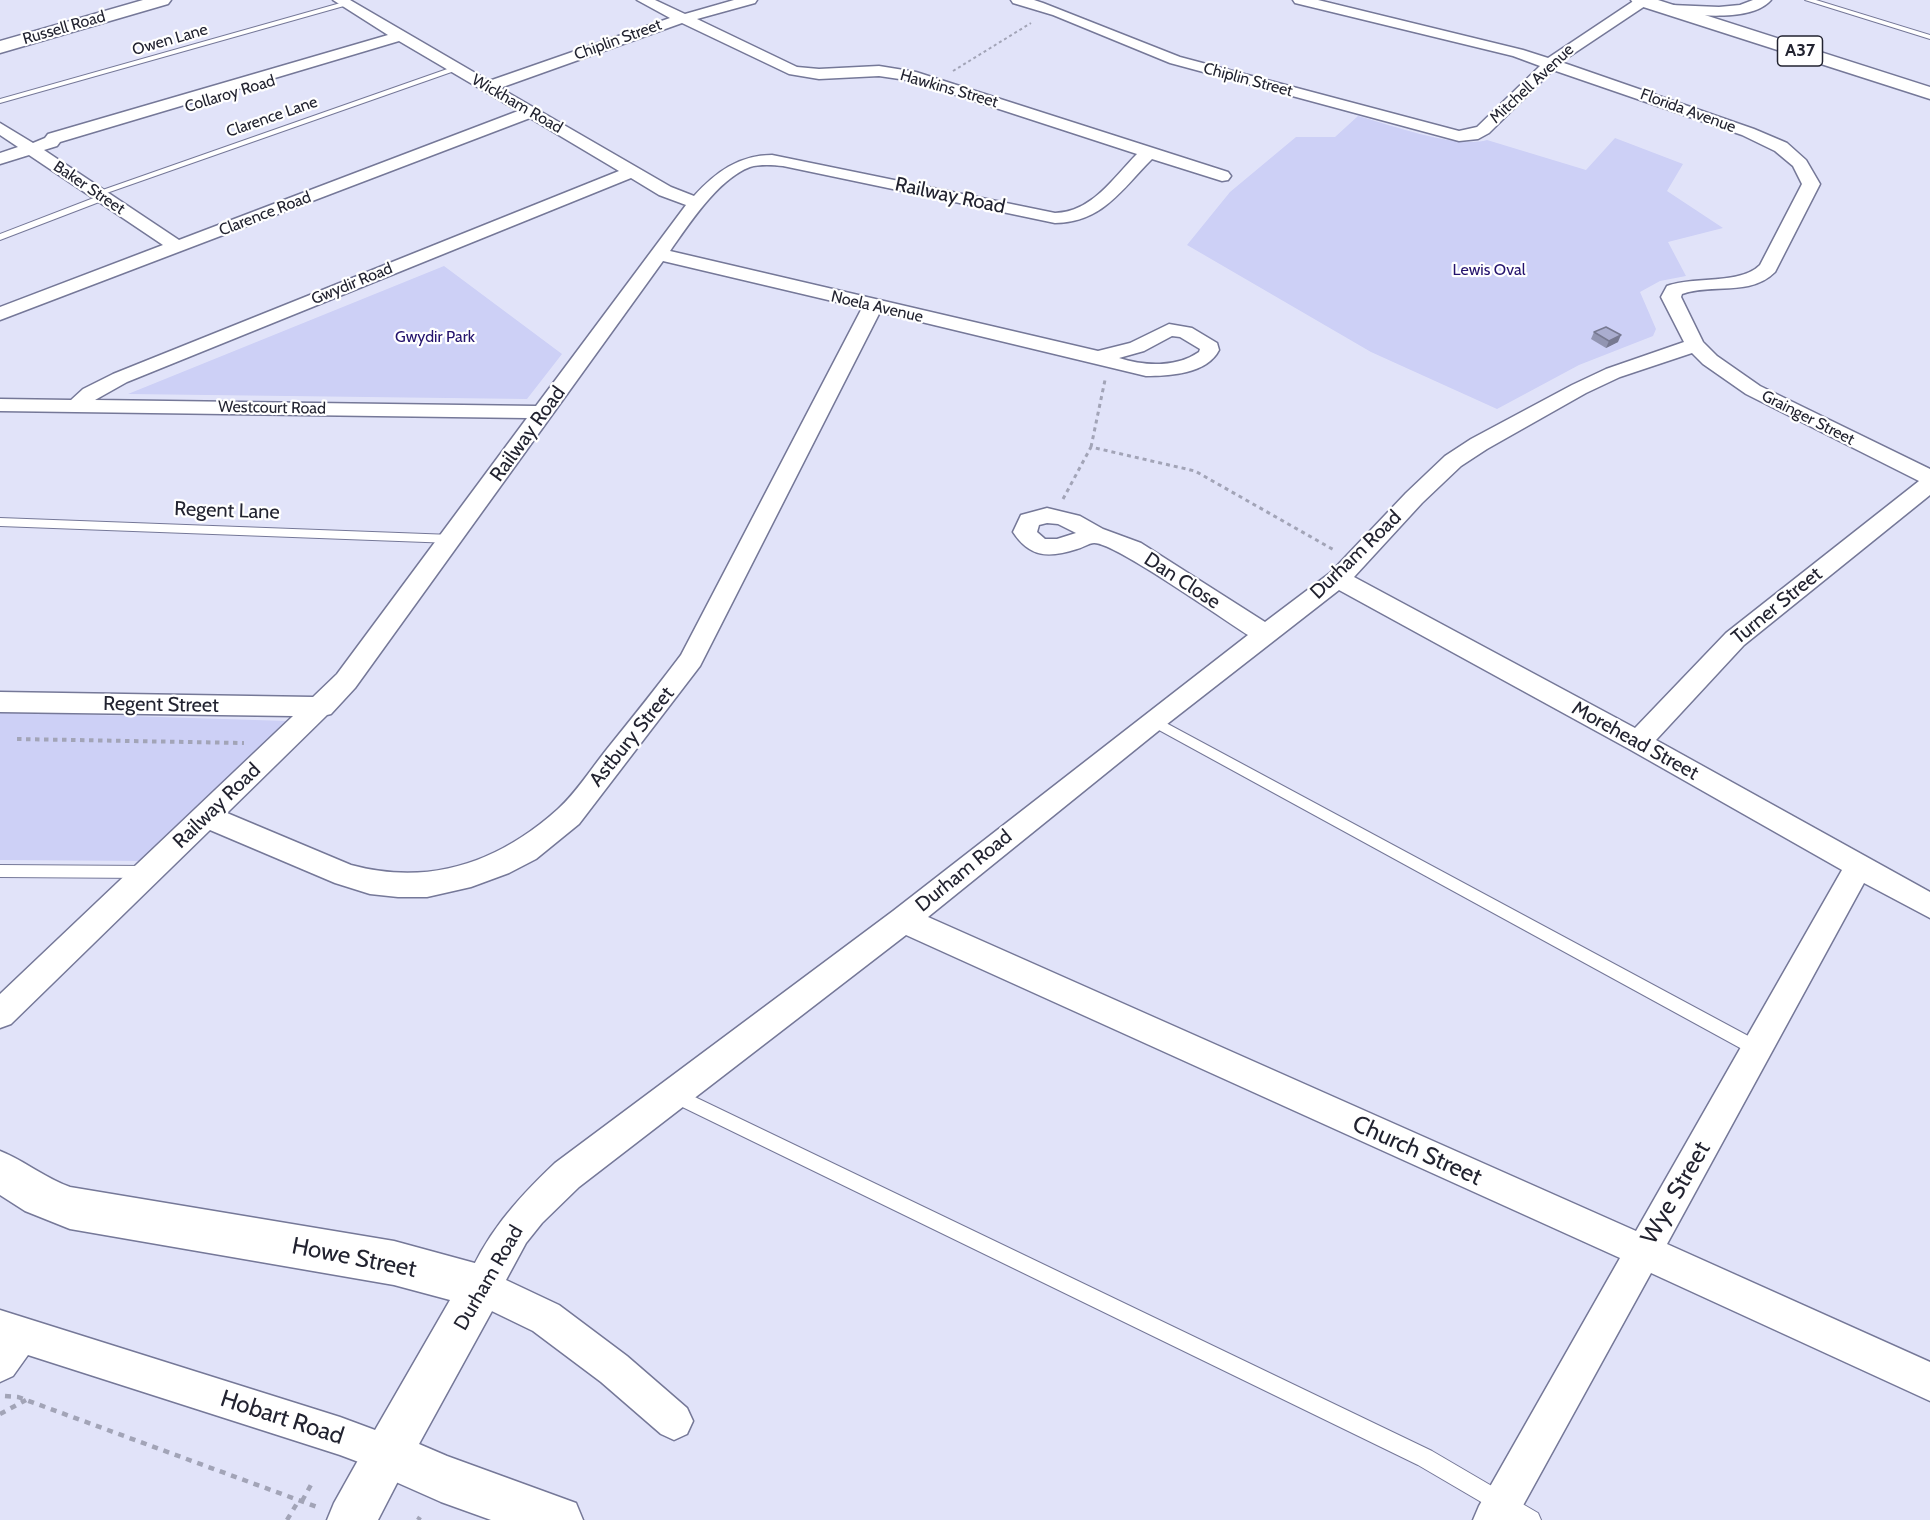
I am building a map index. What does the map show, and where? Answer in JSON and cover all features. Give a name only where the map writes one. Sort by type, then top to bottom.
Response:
[{"type":"main road","name":"Russell Road","points":[[0,47],[162,0]]},
{"type":"main road","name":"A37","points":[[1641,0],[1930,93]]},
{"type":"main road","name":"Howe Street","points":[[0,1171],[40,1197],[70,1208],[394,1263],[482,1287]]},
{"type":"main road","name":"Durham Road","points":[[333,1513],[388,1454],[482,1287]]},
{"type":"main road","name":"Hobart Road","points":[[388,1454],[441,1478],[559,1520]]},
{"type":"street","name":"Hawkins Street","points":[[644,0],[794,72],[819,74],[879,71],[916,77],[1222,176]]},
{"type":"street","name":"Chiplin Street","points":[[488,87],[682,18],[750,0]]},
{"type":"street","name":"Chiplin Street","points":[[1018,0],[1061,13],[1153,52],[1203,68],[1453,135],[1472,135],[1483,130]]},
{"type":"street","name":"Florida Avenue","points":[[1300,0],[1551,63],[1765,139],[1792,154],[1808,174],[1812,184],[1768,268],[1762,274],[1741,282],[1685,286],[1674,290],[1671,297],[1674,306],[1695,345]]},
{"type":"street","name":"Mitchell Avenue","points":[[1483,130],[1551,63],[1641,0]]},
{"type":"street","name":"Wickham Road","points":[[343,2],[632,172],[673,195],[697,203]]},
{"type":"street","points":[[1671,9],[1722,11],[1758,3]]},
{"type":"street","points":[[1726,27],[1750,13],[1758,3]]},
{"type":"street","name":"Collaroy Road","points":[[0,159],[51,142],[63,144],[404,38]]},
{"type":"street","name":"Clarence Road","points":[[0,314],[531,112]]},
{"type":"street","name":"Baker Street","points":[[0,128],[178,247]]},
{"type":"street","name":"Railway Road","points":[[0,1014],[322,707],[346,681],[697,203],[742,165],[771,160],[1055,218],[1072,218],[1084,215],[1094,208],[1150,151]]},
{"type":"street","name":"Gwydir Road","points":[[76,406],[90,393],[111,381],[632,172]]},
{"type":"street","name":"Noela Avenue","points":[[658,254],[1102,365],[1168,370],[1183,367],[1204,358],[1209,353],[1209,347],[1185,332],[1169,330],[1102,365]]},
{"type":"street","name":"Astbury Street","points":[[206,816],[345,875],[384,885],[427,885],[457,880],[500,865],[538,843],[570,816],[668,692],[690,660],[873,306]]},
{"type":"street","name":"Grainger Street","points":[[1695,345],[1710,360],[1753,390],[1930,478]]},
{"type":"street","name":"Durham Road","points":[[482,1287],[514,1231],[567,1175],[903,920],[1152,721],[1338,579],[1453,461],[1479,444],[1579,389],[1613,373],[1695,345]]},
{"type":"street","name":"Westcourt Road","points":[[0,405],[544,412]]},
{"type":"street","name":"Turner Street","points":[[1638,742],[1735,639],[1930,484]]},
{"type":"street","name":"Dan Close","points":[[1095,534],[1132,549],[1266,635]]},
{"type":"street","name":"Morehead Street","points":[[1338,579],[1638,742],[1930,906]]},
{"type":"street","name":"Regent Street","points":[[0,702],[322,707]]},
{"type":"street","name":"Wye Street","points":[[1509,1514],[1642,1252],[1759,1050],[1859,866]]},
{"type":"street","name":"Church Street","points":[[903,920],[1902,1367],[1930,1382]]},
{"type":"street","name":"Howe Street","points":[[482,1287],[546,1318],[614,1369],[674,1421]]},
{"type":"street","name":"Hobart Road","points":[[7,1342],[340,1436],[388,1454]]},
{"type":"lane","points":[[1809,0],[1930,37]]},
{"type":"lane","name":"Owen Lane","points":[[0,101],[343,2]]},
{"type":"lane","name":"Clarence Lane","points":[[0,237],[101,195],[456,69]]},
{"type":"lane","name":"Regent Lane","points":[[0,522],[452,539]]},
{"type":"lane","points":[[1152,721],[1759,1050]]},
{"type":"lane","points":[[0,871],[149,872]]},
{"type":"lane","points":[[674,1095],[1425,1458],[1509,1514]]},
{"type":"path","points":[[945,76],[1033,22]]},
{"type":"path","points":[[1061,503],[1090,447],[1102,365]]},
{"type":"path","points":[[1090,447],[1195,471],[1334,550]]},
{"type":"path","points":[[16,739],[246,743]]},
{"type":"path","points":[[0,1395],[27,1400],[333,1513]]},
{"type":"path","points":[[0,1414],[27,1400]]},
{"type":"path","points":[[287,1520],[312,1483]]},
{"type":"green space","name":"Lewis Oval","points":[[1358,116],[1441,139],[1474,142],[1487,140],[1586,170],[1615,138],[1683,164],[1667,191],[1723,228],[1668,242],[1686,276],[1660,281],[1640,292],[1656,329],[1653,336],[1579,365],[1497,409],[1371,352],[1187,245],[1230,192],[1296,137],[1335,137]]},
{"type":"green space","name":"Gwydir Park","points":[[444,266],[562,354],[527,399],[128,394]]},
{"type":"green space","points":[[0,712],[287,721],[147,861],[0,860]]},
{"type":"building","points":[[1606,327],[1621,335],[1609,341],[1594,332]]}]
